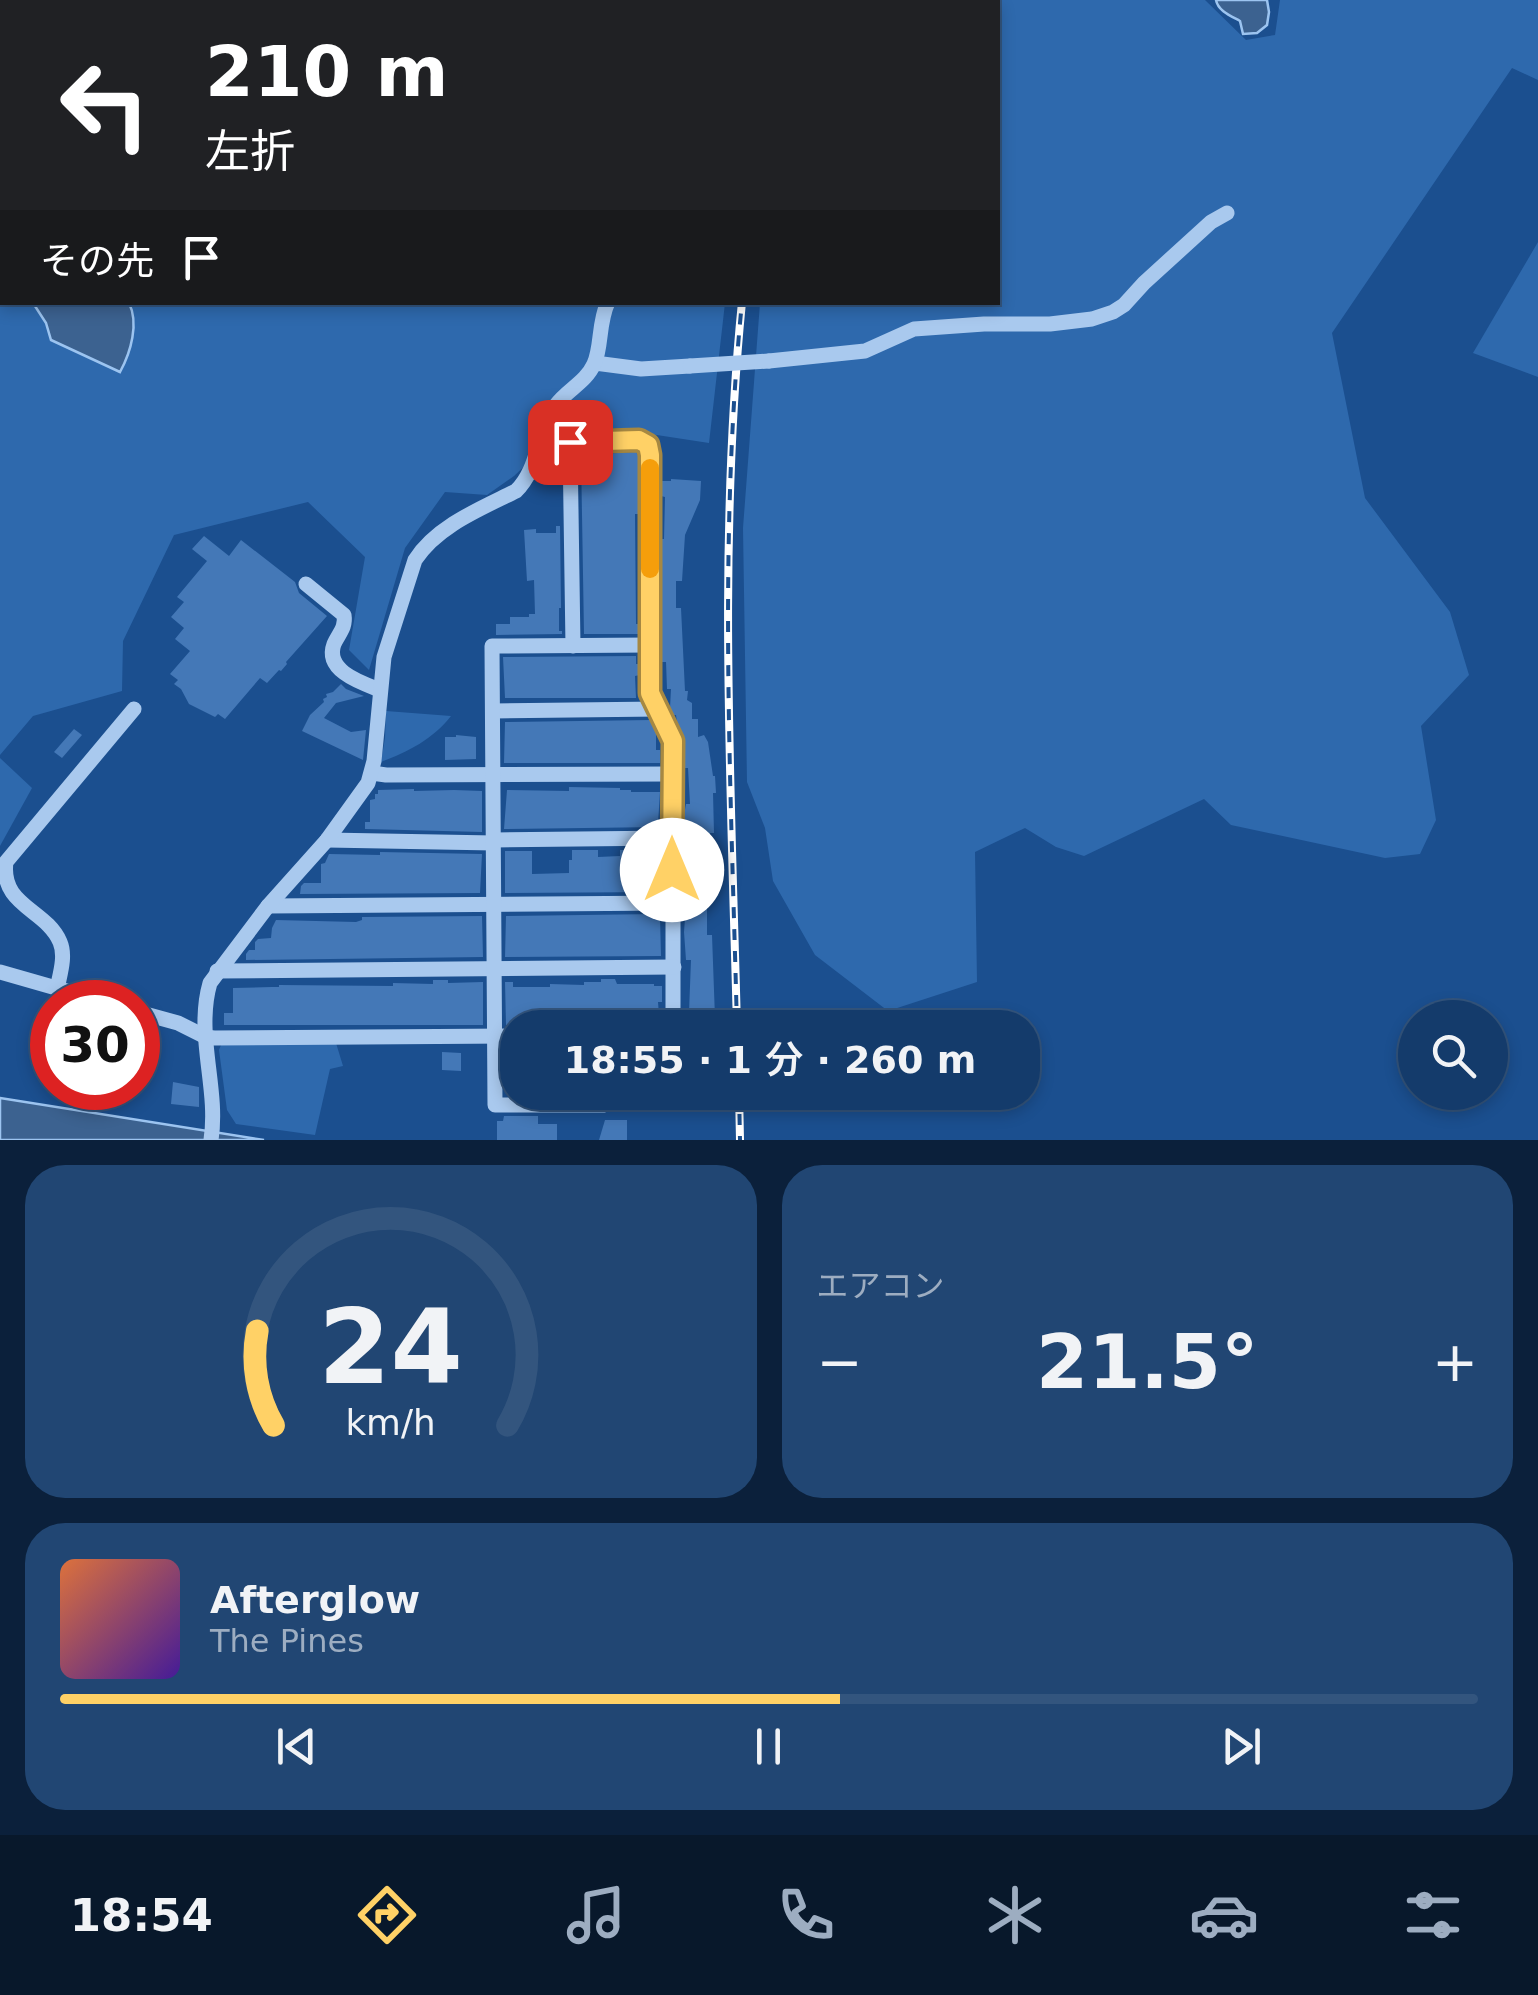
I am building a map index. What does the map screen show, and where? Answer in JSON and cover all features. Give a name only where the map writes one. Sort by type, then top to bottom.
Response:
[{"type":"street","points":[[594,363],[641,369],[768,361],[866,351],[914,328],[1092,319],[1124,304],[1211,222],[1228,213]]},
{"type":"street","points":[[212,1134],[213,1093],[206,1037],[210,984],[268,906],[364,792],[372,774],[384,658],[415,560],[451,526],[516,492],[522,485],[557,404],[581,382],[594,363],[607,305]]},
{"type":"street","points":[[573,646],[570,442],[639,440],[648,445],[650,455],[650,693],[673,741],[673,1010]]},
{"type":"street","points":[[306,584],[344,615],[344,627],[334,646],[336,666],[380,690]]},
{"type":"street","points":[[500,1105],[494,1105],[492,646],[650,645]]},
{"type":"street","points":[[58,980],[63,953],[60,941],[52,929],[10,894],[3,873],[6,862],[134,709]]},
{"type":"street","points":[[493,710],[659,709]]},
{"type":"street","points":[[372,774],[672,774]]},
{"type":"street","points":[[327,840],[672,838]]},
{"type":"street","points":[[268,906],[673,903]]},
{"type":"street","points":[[217,971],[674,967]]},
{"type":"street","points":[[0,972],[30,981]]},
{"type":"street","points":[[160,1018],[206,1037],[500,1036]]},
{"type":"shaded area","points":[[1000,0],[1205,0],[1246,40],[1275,35],[1280,0],[1538,0],[1538,80],[1512,68],[1332,333],[1365,498],[1450,612],[1469,675],[1421,726],[1436,820],[1420,854],[1385,858],[1231,825],[1204,799],[1084,856],[1056,847],[1025,828],[975,852],[977,982],[887,1010],[815,955],[773,881],[765,828],[747,782],[743,528],[760,305],[1000,305]]},
{"type":"shaded area","points":[[1216,0],[1267,0],[1267,25],[1257,33],[1243,34],[1240,21],[1222,10]]},
{"type":"shaded area","points":[[1538,242],[1538,377],[1473,353]]},
{"type":"shaded area","points":[[0,305],[725,305],[709,443],[572,422],[514,476],[487,495],[445,492],[405,548],[369,670],[349,650],[365,557],[308,502],[174,535],[123,641],[122,691],[33,716],[0,755]]},
{"type":"shaded area","points":[[34,305],[130,305],[132,338],[120,372],[51,340]]},
{"type":"shaded area","points":[[386,711],[451,716],[419,744],[381,762]]},
{"type":"shaded area","points":[[0,758],[32,788],[0,846]]},
{"type":"shaded area","points":[[336,1043],[343,1066],[330,1069],[315,1135],[236,1124],[227,1110],[221,1045]]},
{"type":"shaded area","points":[[0,1098],[30,1103],[30,1110],[75,1110],[264,1140],[0,1140]]},
{"type":"building","points":[[636,452],[636,624],[640,634],[584,634],[581,455]]},
{"type":"building","points":[[661,481],[701,481],[700,500],[685,535],[682,581],[676,581],[676,608],[681,608],[687,700],[692,703],[692,719],[698,719],[698,737],[704,735],[708,742],[715,776],[707,906],[715,1010],[689,1010],[691,960],[686,960],[684,932],[688,768],[684,768],[685,739],[670,708],[671,689],[667,689],[666,662],[662,662],[665,497],[661,496]]},
{"type":"building","points":[[556,526],[560,526],[562,634],[496,635],[496,624],[510,624],[510,617],[535,614],[534,580],[527,581],[524,530],[556,533]]},
{"type":"building","points":[[204,536],[229,556],[241,540],[295,582],[299,593],[327,616],[281,671],[267,683],[260,678],[225,719],[189,704],[174,684],[178,680],[170,674],[190,651],[175,639],[184,628],[171,617],[184,602],[177,597],[207,561],[192,549]]},
{"type":"building","points":[[636,656],[640,675],[635,676],[636,698],[505,698],[503,657]]},
{"type":"building","points":[[341,684],[364,696],[336,703],[324,718],[351,732],[366,730],[363,760],[302,731],[326,694]]},
{"type":"building","points":[[651,720],[660,763],[504,763],[505,722]]},
{"type":"building","points":[[74,729],[82,735],[62,758],[54,752]]},
{"type":"building","points":[[445,737],[476,737],[476,759],[445,760]]},
{"type":"building","points":[[569,787],[660,792],[658,824],[662,827],[504,829],[507,790],[569,791]]},
{"type":"building","points":[[378,790],[482,791],[482,832],[365,829],[365,822],[370,822],[370,800],[375,799]]},
{"type":"building","points":[[572,850],[598,850],[598,857],[620,856],[620,850],[659,854],[662,892],[505,893],[505,851],[532,851],[532,874],[569,873]]},
{"type":"building","points":[[329,854],[482,854],[480,893],[300,894],[304,883],[321,883],[321,864]]},
{"type":"building","points":[[657,914],[661,956],[505,957],[506,916]]},
{"type":"building","points":[[482,916],[483,957],[246,960],[258,939],[271,938],[276,920],[356,922],[362,917]]},
{"type":"building","points":[[615,979],[617,984],[662,986],[662,1002],[658,1002],[659,1010],[506,1010],[505,982],[513,982],[513,987],[550,987]]},
{"type":"building","points":[[433,980],[483,982],[483,1025],[224,1025],[224,1013],[233,1013],[233,988],[393,986],[433,984]]},
{"type":"building","points":[[442,1052],[461,1053],[461,1071],[442,1070]]},
{"type":"building","points":[[173,1082],[199,1087],[199,1107],[171,1104]]},
{"type":"building","points":[[504,1116],[538,1116],[538,1124],[557,1124],[557,1140],[497,1140],[497,1121],[503,1121]]},
{"type":"building","points":[[605,1120],[627,1120],[627,1140],[599,1140]]},
{"type":"railway","points":[[737,1010],[728,574],[742,305]]},
{"type":"railway","points":[[739,1110],[740,1140]]},
{"type":"slow traffic","points":[[650,468],[650,569]]},
{"type":"route","points":[[570,442],[639,440],[648,445],[650,693],[673,741],[672,870]]}]
